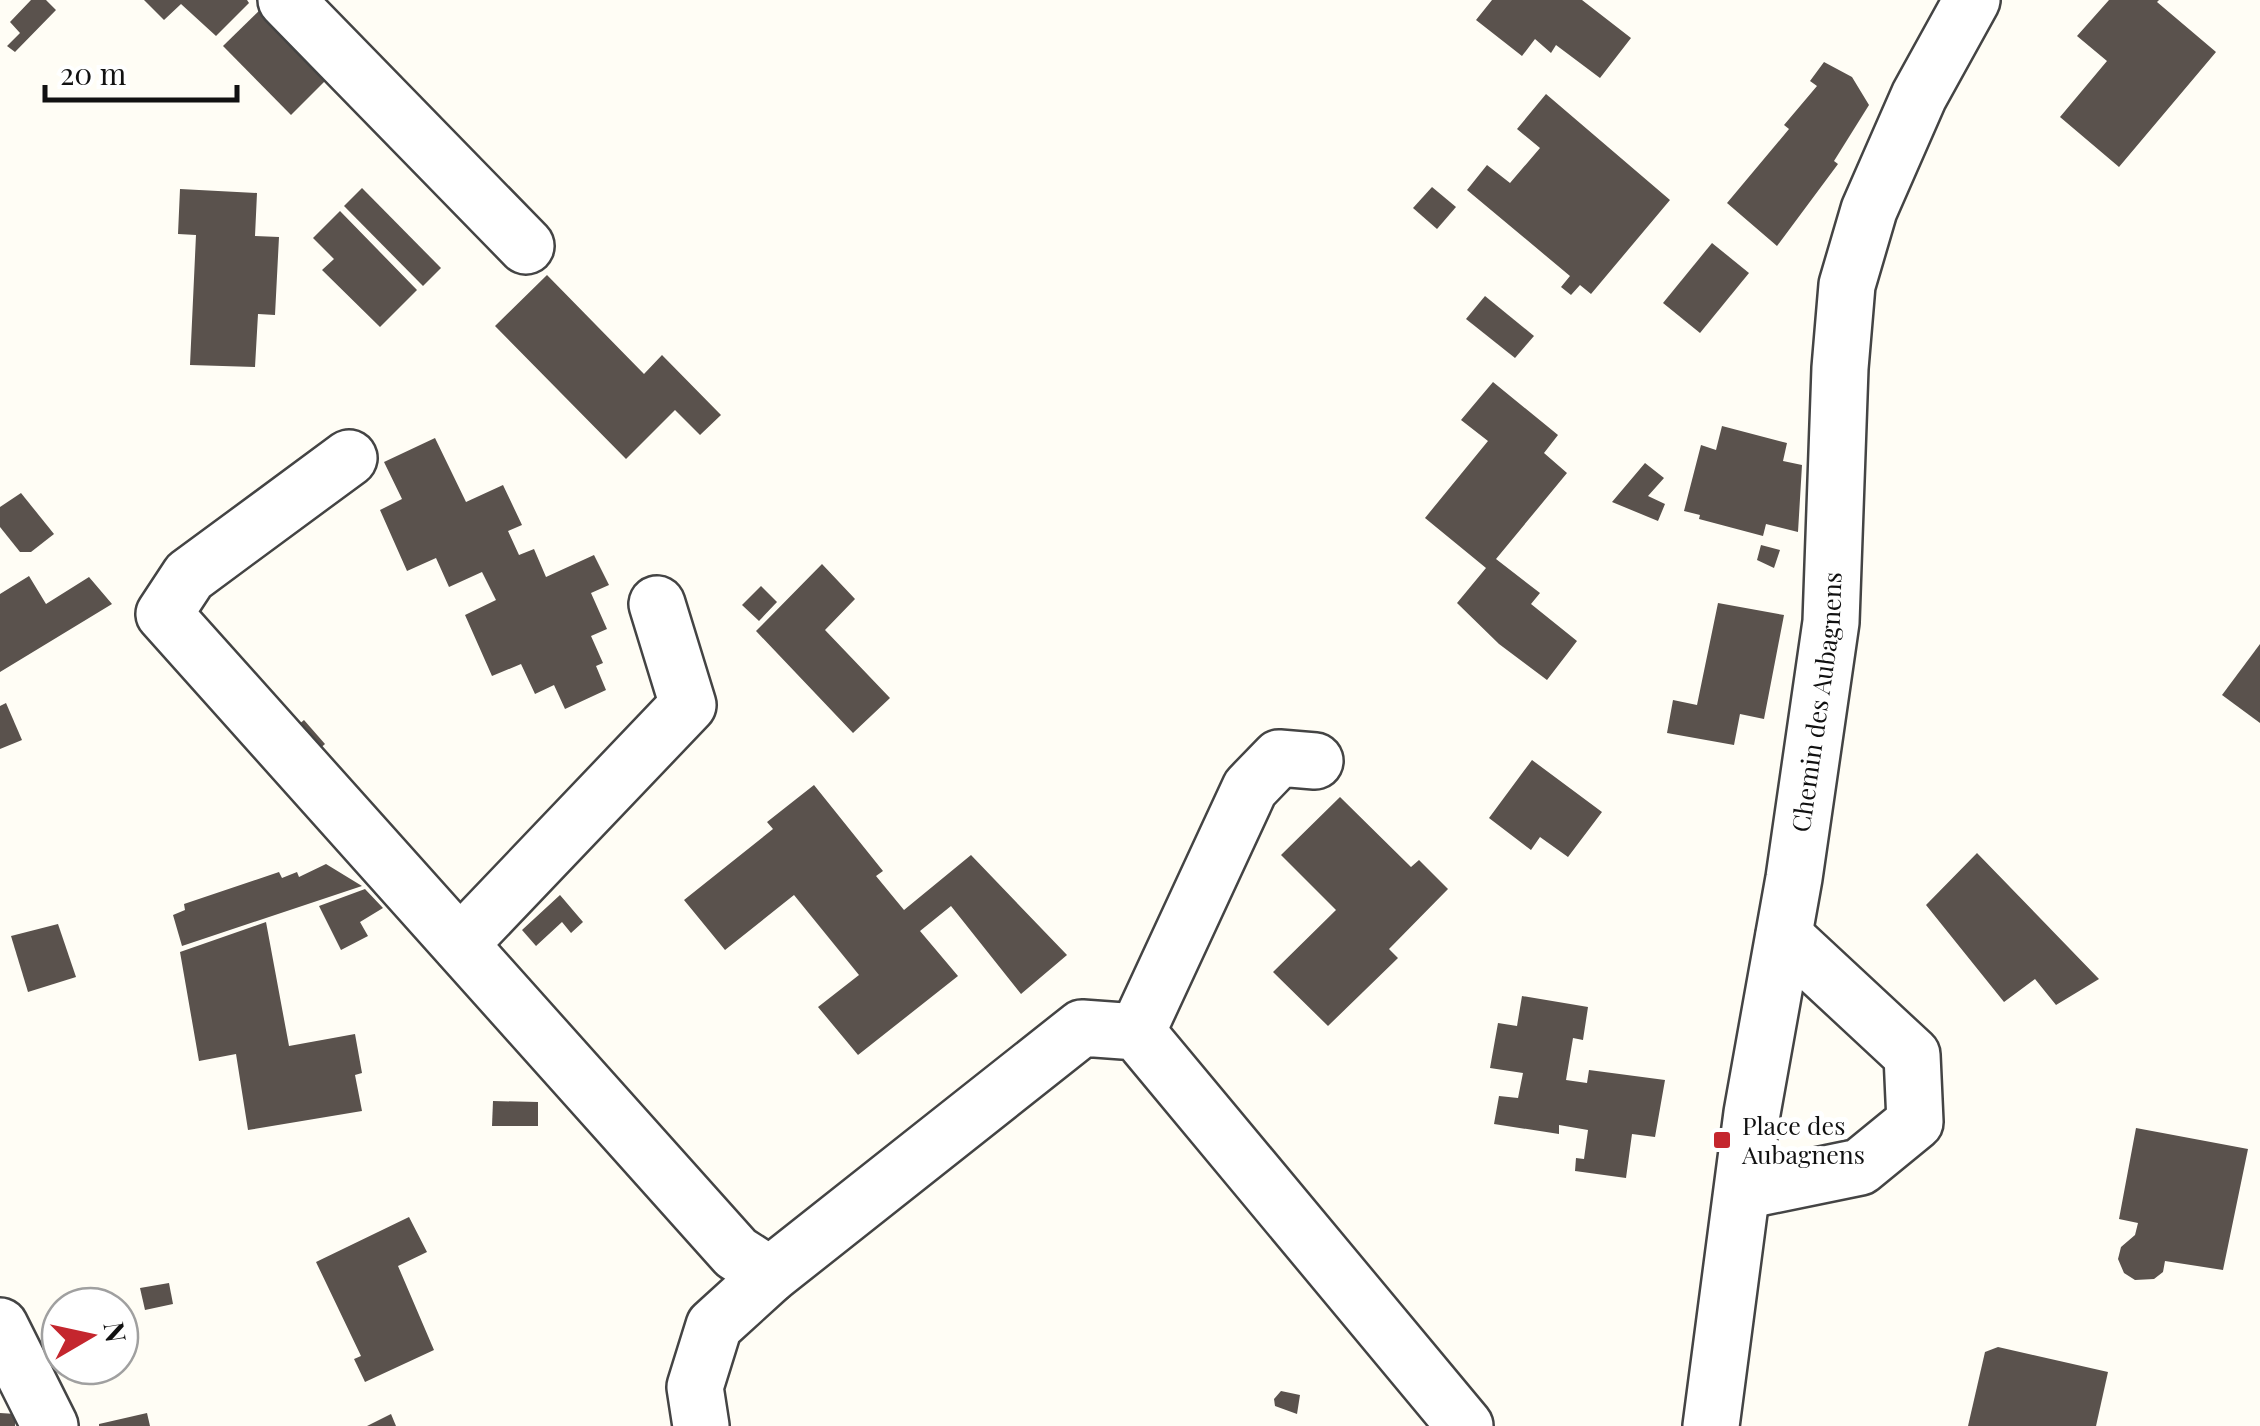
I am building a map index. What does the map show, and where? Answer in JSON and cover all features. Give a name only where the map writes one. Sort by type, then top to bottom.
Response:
[{"type":"street","points":[[286,0],[526,246]]},
{"type":"street","name":"Chemin des Aubagnens","points":[[1712,1426],[1752,1112],[1784,936],[1832,622],[1840,368],[1847,285],[1876,194],[1919,96],[1972,0]]},
{"type":"street","points":[[348,458],[189,576],[164,614],[736,1253],[770,1275]]},
{"type":"street","points":[[460,944],[688,705],[658,604]]},
{"type":"street","points":[[1136,1032],[1250,788],[1279,758],[1316,760]]},
{"type":"street","points":[[1743,1191],[1860,1166],[1915,1122],[1912,1055],[1784,936]]},
{"type":"street","points":[[702,1426],[695,1387],[714,1326],[770,1275],[1082,1028],[1136,1032],[1465,1426]]},
{"type":"street","points":[[0,1326],[50,1426]]},
{"type":"building","points":[[31,0],[46,0],[56,10],[15,52],[7,46],[20,33],[10,22]]},
{"type":"building","points":[[144,0],[249,3],[216,36],[181,4],[164,20]]},
{"type":"building","points":[[1492,0],[1582,0],[1631,38],[1600,78],[1556,45],[1551,53],[1535,39],[1522,56],[1476,20]]},
{"type":"building","points":[[2109,0],[2159,0],[2216,52],[2119,167],[2060,117],[2107,61],[2077,36]]},
{"type":"building","points":[[269,1],[337,69],[291,115],[223,46]]},
{"type":"building","points":[[1824,62],[1852,77],[1869,105],[1834,161],[1838,164],[1777,246],[1727,203],[1789,129],[1784,125],[1817,86],[1810,81]]},
{"type":"building","points":[[1546,94],[1670,200],[1591,294],[1580,285],[1571,295],[1561,287],[1570,276],[1467,190],[1487,165],[1510,183],[1540,148],[1517,129]]},
{"type":"building","points":[[1432,187],[1456,207],[1437,229],[1413,208]]},
{"type":"building","points":[[362,188],[441,268],[423,286],[344,206]]},
{"type":"building","points":[[180,189],[257,193],[255,236],[279,237],[275,315],[258,314],[255,367],[190,365],[196,235],[178,234]]},
{"type":"building","points":[[340,211],[417,290],[380,327],[322,270],[334,259],[313,238]]},
{"type":"building","points":[[1712,243],[1749,273],[1700,333],[1663,303]]},
{"type":"building","points":[[547,275],[644,374],[662,355],[721,415],[700,435],[675,410],[626,459],[495,326]]},
{"type":"building","points":[[1485,296],[1534,336],[1515,358],[1466,319]]},
{"type":"building","points":[[1493,382],[1558,435],[1544,453],[1567,473],[1496,559],[1540,593],[1531,604],[1577,641],[1547,680],[1499,644],[1457,603],[1486,568],[1425,518],[1488,441],[1461,420]]},
{"type":"building","points":[[1722,426],[1787,443],[1783,461],[1802,465],[1798,532],[1766,524],[1763,536],[1699,519],[1700,515],[1684,511],[1701,445],[1716,450]]},
{"type":"building","points":[[435,438],[466,502],[503,485],[522,525],[508,531],[519,555],[534,549],[546,577],[594,555],[609,585],[591,593],[607,629],[591,636],[603,663],[596,666],[606,690],[565,709],[554,685],[535,694],[521,664],[492,676],[465,615],[496,600],[482,572],[449,587],[436,558],[407,571],[380,510],[402,499],[384,462]]},
{"type":"building","points":[[1645,463],[1664,478],[1648,496],[1665,504],[1658,521],[1612,502]]},
{"type":"building","points":[[21,493],[54,534],[31,552],[20,552],[0,527],[0,507]]},
{"type":"building","points":[[1761,545],[1780,550],[1774,568],[1757,560]]},
{"type":"building","points":[[822,564],[855,599],[825,630],[890,698],[853,733],[756,631]]},
{"type":"building","points":[[29,576],[46,604],[89,577],[112,604],[0,672],[0,594]]},
{"type":"building","points":[[761,586],[777,602],[759,621],[742,605]]},
{"type":"building","points":[[1718,603],[1784,615],[1764,719],[1740,714],[1734,745],[1667,733],[1673,700],[1697,705]]},
{"type":"building","points":[[2260,644],[2260,723],[2222,695]]},
{"type":"building","points":[[6,703],[22,740],[0,749],[0,706]]},
{"type":"building","points":[[304,720],[325,744],[307,760],[285,736]]},
{"type":"building","points":[[1532,760],[1602,812],[1568,857],[1540,837],[1531,850],[1489,818]]},
{"type":"building","points":[[814,785],[883,871],[876,876],[904,910],[971,855],[1067,955],[1021,994],[951,906],[920,931],[958,976],[858,1055],[818,1007],[859,975],[794,895],[725,950],[684,900],[773,829],[767,822]]},
{"type":"building","points":[[1340,797],[1411,867],[1419,860],[1448,889],[1389,949],[1398,958],[1328,1026],[1273,972],[1336,910],[1281,855]]},
{"type":"building","points":[[1977,853],[2099,979],[2056,1005],[2035,979],[2004,1002],[1926,905]]},
{"type":"building","points":[[326,864],[362,886],[182,946],[173,915],[185,910],[184,904],[279,872],[282,878],[297,872],[299,877]]},
{"type":"building","points":[[365,889],[383,908],[360,922],[368,936],[341,950],[319,906]]},
{"type":"building","points":[[560,895],[583,922],[571,933],[562,922],[536,946],[522,930]]},
{"type":"building","points":[[266,922],[289,1046],[355,1034],[362,1073],[355,1075],[362,1111],[248,1130],[236,1054],[199,1061],[180,952]]},
{"type":"building","points":[[58,924],[76,977],[28,992],[11,936]]},
{"type":"building","points":[[1522,996],[1588,1007],[1583,1040],[1573,1038],[1566,1080],[1587,1083],[1589,1070],[1665,1080],[1655,1137],[1632,1134],[1626,1178],[1575,1171],[1576,1158],[1584,1159],[1588,1130],[1559,1125],[1559,1134],[1494,1124],[1499,1096],[1518,1098],[1523,1073],[1490,1068],[1498,1023],[1517,1026]]},
{"type":"building","points":[[493,1101],[538,1102],[538,1126],[492,1126]]},
{"type":"building","points":[[2136,1128],[2248,1149],[2223,1270],[2165,1261],[2163,1272],[2154,1279],[2135,1280],[2124,1273],[2118,1259],[2121,1247],[2135,1235],[2138,1223],[2119,1219]]},
{"type":"building","points":[[409,1217],[427,1252],[398,1266],[434,1350],[365,1382],[354,1359],[361,1356],[316,1262]]},
{"type":"building","points":[[169,1283],[173,1304],[145,1310],[140,1288]]},
{"type":"building","points":[[1998,1347],[2108,1372],[2096,1426],[1968,1426],[1985,1352]]},
{"type":"building","points":[[1281,1391],[1300,1395],[1297,1414],[1275,1406],[1274,1399]]},
{"type":"building","points":[[0,1413],[16,1414],[15,1426],[0,1426]]},
{"type":"building","points":[[147,1413],[150,1426],[99,1426],[99,1424]]},
{"type":"building","points":[[391,1414],[396,1426],[367,1426]]},
{"type":"place","name":"Place des Aubagnens","points":[[1722,1140]]}]
